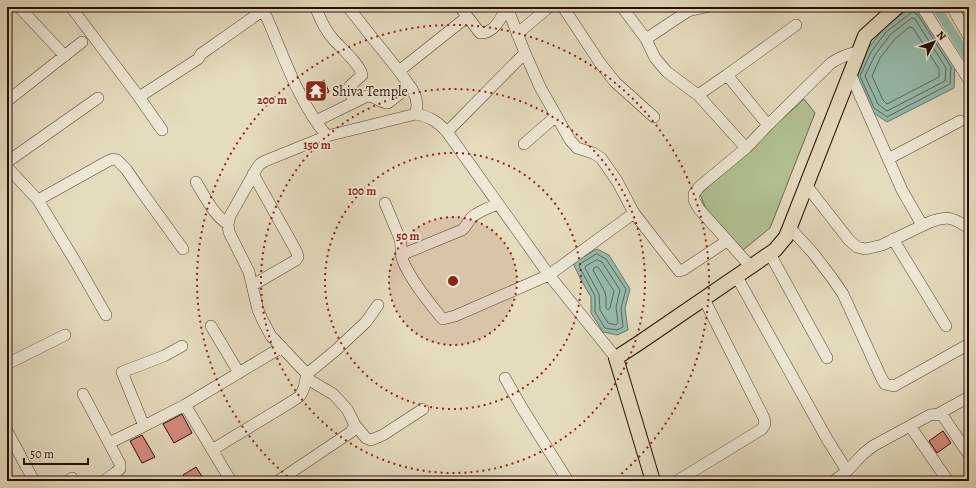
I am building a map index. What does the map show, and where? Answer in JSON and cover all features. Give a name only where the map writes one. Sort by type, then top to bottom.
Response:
[{"type":"main road","points":[[653,481],[616,358],[770,254],[786,237],[864,36],[897,7]]},
{"type":"street","points":[[19,7],[65,56]]},
{"type":"street","points":[[72,7],[162,130]]},
{"type":"street","points":[[319,7],[317,11],[329,34],[362,71],[362,75],[348,89],[354,102]]},
{"type":"street","points":[[348,7],[410,86],[416,98],[416,114]]},
{"type":"street","points":[[460,7],[480,33],[484,33],[496,25],[507,7]]},
{"type":"street","points":[[507,7],[540,87],[570,140],[577,148],[593,153],[600,158],[616,181],[634,213],[679,271],[683,270],[727,241]]},
{"type":"street","points":[[517,34],[549,7]]},
{"type":"street","points":[[563,7],[600,63],[615,82],[654,117]]},
{"type":"street","points":[[622,7],[646,39],[655,58],[667,72],[698,95],[746,148]]},
{"type":"street","points":[[646,39],[686,9],[706,7]]},
{"type":"street","points":[[922,7],[969,80]]},
{"type":"street","points":[[952,7],[969,37]]},
{"type":"street","points":[[139,97],[198,59],[201,54],[261,9],[300,92],[316,121],[327,136]]},
{"type":"street","points":[[399,71],[467,17]]},
{"type":"street","points":[[698,95],[796,25]]},
{"type":"street","points":[[7,101],[82,42]]},
{"type":"street","points":[[751,267],[699,209],[694,200],[694,194],[699,187],[746,148],[831,63],[846,55],[858,52]]},
{"type":"street","points":[[447,132],[525,53]]},
{"type":"street","points":[[850,74],[902,190],[922,225]]},
{"type":"street","points":[[727,75],[768,125]]},
{"type":"street","points":[[316,121],[367,96],[372,96],[384,103],[388,102],[410,86]]},
{"type":"street","points":[[7,162],[98,98]]},
{"type":"street","points":[[424,409],[383,435],[371,440],[366,438],[355,425],[347,409],[333,394],[307,376],[271,336],[258,310],[248,269],[229,232],[228,224],[230,216],[260,164],[327,136],[416,114],[433,119],[447,132],[549,275],[616,358]]},
{"type":"street","points":[[524,144],[556,116]]},
{"type":"street","points":[[888,159],[960,121]]},
{"type":"street","points":[[38,200],[108,161],[118,160],[183,248]]},
{"type":"street","points":[[7,167],[38,200],[82,271],[106,315]]},
{"type":"street","points":[[252,285],[296,260],[298,257],[298,253],[253,174]]},
{"type":"street","points":[[196,182],[217,215],[223,222],[228,224]]},
{"type":"street","points":[[806,185],[849,240],[857,247],[865,249],[874,247],[922,225],[947,217],[969,228]]},
{"type":"street","points":[[385,203],[400,239],[401,255],[406,268],[414,282],[443,319],[455,316],[549,275],[634,213]]},
{"type":"street","points":[[401,255],[462,230],[476,214],[498,204]]},
{"type":"street","points":[[790,228],[812,253],[843,294],[880,377],[885,384],[894,386],[969,344]]},
{"type":"street","points":[[893,239],[946,326]]},
{"type":"street","points":[[770,254],[827,358]]},
{"type":"street","points":[[736,277],[827,439],[847,471]]},
{"type":"street","points":[[677,481],[762,429],[765,424],[764,418],[704,299]]},
{"type":"street","points":[[212,450],[300,396],[307,376],[366,322],[378,305]]},
{"type":"street","points":[[211,326],[239,373]]},
{"type":"street","points":[[7,364],[65,335]]},
{"type":"street","points":[[144,426],[122,372],[164,356],[182,346]]},
{"type":"street","points":[[109,443],[185,405],[282,347]]},
{"type":"street","points":[[505,378],[568,481]]},
{"type":"street","points":[[83,394],[120,464],[120,469],[104,481]]},
{"type":"street","points":[[834,481],[847,471],[873,446],[930,415],[938,414],[969,397]]},
{"type":"street","points":[[185,405],[231,481]]},
{"type":"street","points":[[938,414],[943,416],[969,455]]},
{"type":"street","points":[[278,481],[350,432],[355,425]]},
{"type":"street","points":[[910,426],[948,481]]},
{"type":"street","points":[[9,438],[34,481]]},
{"type":"shaded area","points":[[804,99],[815,113],[770,228],[743,250],[706,209],[700,194]]},
{"type":"water","points":[[911,7],[920,11],[955,66],[954,88],[887,122],[871,111],[855,77],[867,50],[883,29]]},
{"type":"water","points":[[597,249],[609,255],[630,289],[625,308],[628,330],[617,335],[603,332],[591,313],[591,297],[573,263]]},
{"type":"building","name":"Shiva Temple","points":[[324,80],[329,92],[311,100],[305,88]]},
{"type":"building","points":[[182,414],[192,433],[174,443],[163,424]]},
{"type":"building","points":[[943,431],[951,443],[937,453],[929,441]]},
{"type":"building","points":[[142,435],[155,457],[142,463],[130,441]]},
{"type":"building","points":[[196,467],[205,481],[186,481],[183,475]]},
{"type":"waterway","points":[[936,7],[969,59]]},
{"type":"place","name":"Shiva Temple","points":[[316,91]]}]
